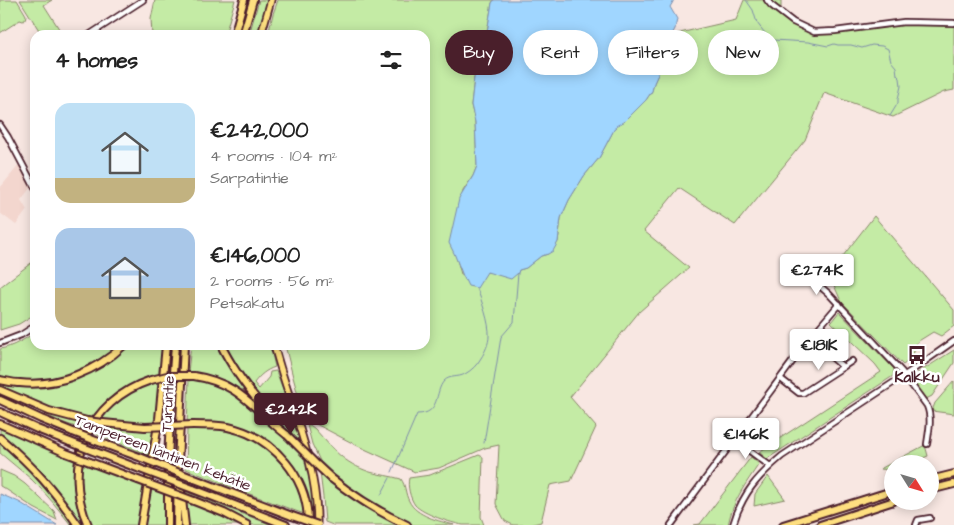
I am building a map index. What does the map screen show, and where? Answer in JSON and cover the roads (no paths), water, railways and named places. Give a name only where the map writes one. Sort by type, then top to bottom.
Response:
[{"type":"highway","points":[[235,30],[244,0]]},
{"type":"highway","points":[[244,30],[253,0]]},
{"type":"highway","points":[[0,380],[30,383],[49,382],[65,378],[95,367],[118,350]]},
{"type":"highway","points":[[141,525],[158,427],[166,350]]},
{"type":"highway","name":"Turuntie","points":[[168,525],[168,460],[175,350]]},
{"type":"highway","name":"Turuntie","points":[[177,525],[184,350]]},
{"type":"highway","points":[[223,350],[244,384],[286,435]]},
{"type":"highway","points":[[88,525],[80,505],[77,478],[81,451],[87,434],[100,414],[118,396],[135,386],[167,376],[194,376],[232,389],[252,404],[316,465],[351,494],[367,505],[407,525]]},
{"type":"highway","points":[[0,390],[49,411],[86,421],[145,427],[221,426],[254,436],[277,452],[290,467],[301,488],[308,525]]},
{"type":"highway","name":"Tampereen läntinen kehätie","points":[[0,400],[73,432],[318,525]]},
{"type":"highway","name":"Tampereen läntinen kehätie","points":[[0,412],[37,429],[286,525]]},
{"type":"highway","points":[[0,424],[66,453],[224,513],[247,525]]},
{"type":"highway","points":[[0,438],[41,476],[62,501],[78,525]]},
{"type":"highway","points":[[178,462],[185,525]]},
{"type":"highway","points":[[939,478],[954,474]]},
{"type":"highway","points":[[939,488],[954,484]]},
{"type":"highway","points":[[783,525],[884,493]]},
{"type":"highway","points":[[820,525],[884,504]]},
{"type":"main road","points":[[262,30],[271,0]]},
{"type":"main road","points":[[276,350],[309,464],[318,525]]},
{"type":"street","points":[[97,30],[143,0]]},
{"type":"street","points":[[767,0],[793,22],[814,32],[904,22],[954,22]]},
{"type":"street","points":[[0,125],[30,179]]},
{"type":"street","points":[[806,274],[823,288],[905,375],[929,411],[927,444]]},
{"type":"street","points":[[671,525],[810,338],[838,304]]},
{"type":"street","points":[[0,344],[30,329]]},
{"type":"street","points":[[810,338],[843,367]]},
{"type":"street","points":[[734,523],[738,510],[749,490],[762,473],[782,456],[954,341]]},
{"type":"street","points":[[780,379],[799,393],[803,393],[852,361]]},
{"type":"street","points":[[735,440],[770,466]]},
{"type":"street","points":[[916,525],[918,520],[930,518]]},
{"type":"water","points":[[494,0],[674,0],[670,7],[677,19],[674,30],[608,30],[608,75],[658,75],[652,91],[646,100],[625,121],[616,126],[599,158],[584,176],[569,200],[561,218],[558,242],[553,251],[541,256],[526,268],[519,270],[511,279],[487,272],[477,288],[468,286],[449,243],[459,199],[477,166],[475,122],[471,105],[475,75],[513,75],[513,30],[487,30]]},
{"type":"water","points":[[0,494],[19,502],[57,525],[0,525]]},
{"type":"waterway","points":[[746,0],[753,10],[757,23],[768,37],[773,40],[808,42],[828,46],[834,44],[851,45],[862,48],[872,45],[888,49],[891,61],[896,67],[897,75],[900,78],[901,86],[898,103],[890,116]]},
{"type":"waterway","points":[[484,443],[501,337],[514,322],[518,273]]},
{"type":"waterway","points":[[392,472],[417,414],[430,410],[436,402],[444,381],[470,371],[478,363],[485,350],[489,331],[477,288]]},
{"type":"waterway","points":[[381,495],[390,478]]},
{"type":"place","name":"Kalkku","points":[[917,355]]}]
